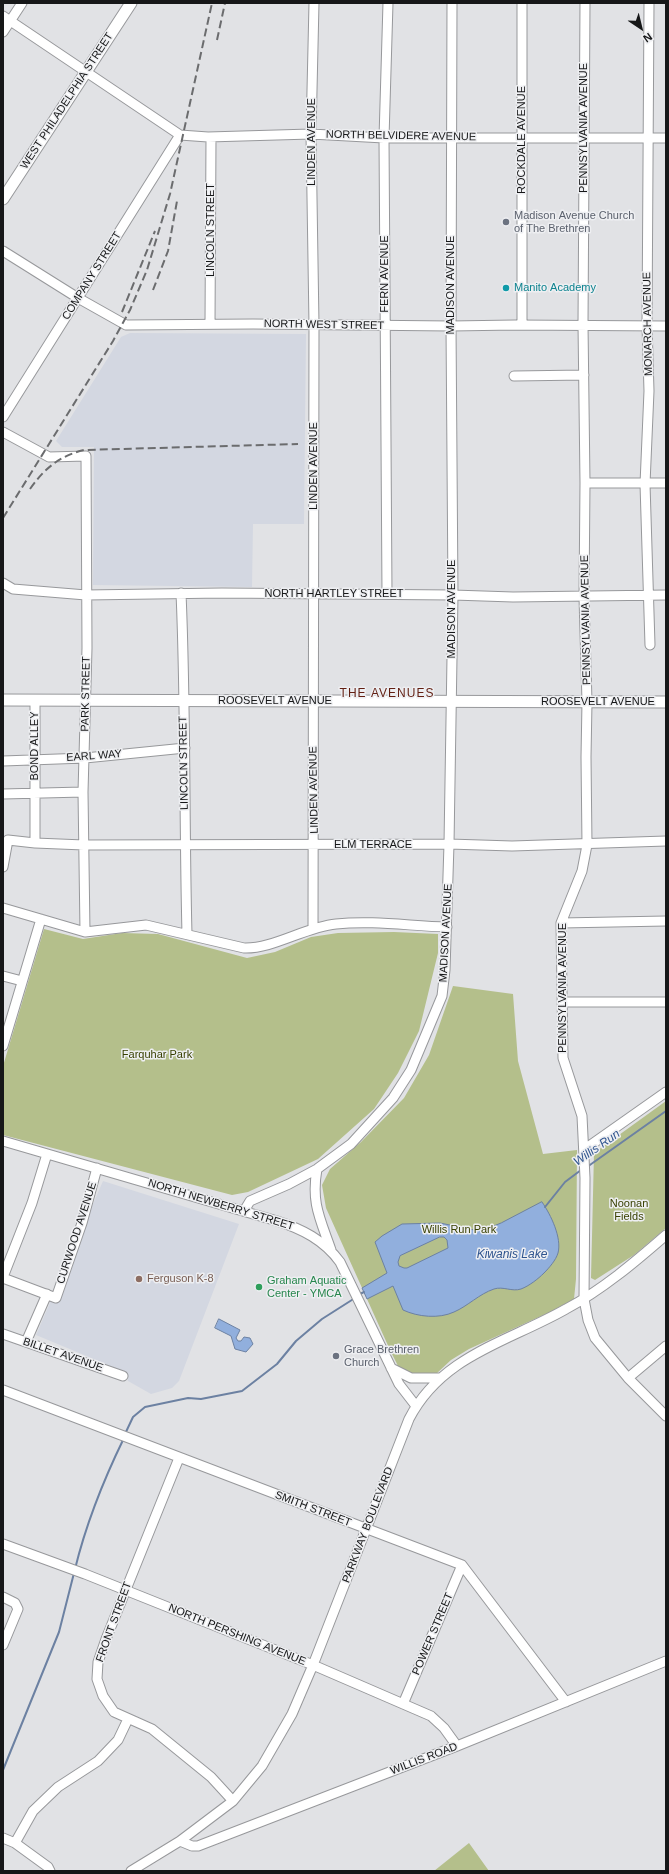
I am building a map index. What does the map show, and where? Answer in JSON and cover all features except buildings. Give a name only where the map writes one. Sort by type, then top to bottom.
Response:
[{"type":"main road","name":"WEST PHILADELPHIA STREET","points":[[3,199],[131,3]]},
{"type":"main road","name":"ROOSEVELT AVENUE","points":[[3,700],[666,702]]},
{"type":"street","points":[[3,32],[6,19],[22,3]]},
{"type":"street","name":"LINDEN AVENUE","points":[[313,928],[314,845],[312,769],[314,700],[314,325],[311,134],[314,3]]},
{"type":"street","name":"FERN AVENUE","points":[[387,594],[384,138],[388,3]]},
{"type":"street","name":"MADISON AVENUE","points":[[244,1211],[250,1201],[289,1184],[317,1169],[351,1144],[393,1098],[411,1070],[442,996],[447,927],[453,595],[451,326],[452,3]]},
{"type":"street","name":"ROCKDALE AVENUE","points":[[522,3],[522,325]]},
{"type":"street","name":"PENNSYLVANIA AVENUE","points":[[585,3],[583,324],[585,483],[584,597],[588,702],[586,757],[587,845],[582,871],[561,924],[563,1058],[582,1116],[585,1153],[584,1299],[588,1320],[595,1338],[628,1378],[666,1416]]},
{"type":"street","name":"MONARCH AVENUE","points":[[649,3],[647,138],[647,325],[649,391],[645,484],[650,645]]},
{"type":"street","points":[[6,19],[180,135]]},
{"type":"street","name":"NORTH BELVIDERE AVENUE","points":[[180,135],[211,137],[311,134],[384,138],[666,138]]},
{"type":"street","name":"COMPANY STREET","points":[[3,417],[180,135]]},
{"type":"street","name":"LINCOLN STREET","points":[[210,324],[211,137]]},
{"type":"street","name":"NORTH WEST STREET","points":[[3,251],[78,298],[126,325],[210,324],[451,326],[583,324],[666,326]]},
{"type":"street","points":[[514,376],[584,375]]},
{"type":"street","name":"PARK STREET","points":[[3,432],[49,457],[86,456],[86,700],[83,792],[85,932]]},
{"type":"street","points":[[585,483],[666,483]]},
{"type":"street","name":"NORTH HARTLEY STREET","points":[[3,583],[13,589],[86,595],[181,593],[314,593],[513,597],[666,595]]},
{"type":"street","name":"LINCOLN STREET","points":[[181,593],[185,748],[184,844],[187,934]]},
{"type":"street","name":"BOND ALLEY","points":[[35,700],[35,843]]},
{"type":"street","name":"EARL WAY","points":[[3,761],[85,758],[185,748]]},
{"type":"street","points":[[3,794],[83,792]]},
{"type":"street","name":"ELM TERRACE","points":[[3,867],[8,840],[35,843],[84,844],[449,844],[512,846],[587,845],[666,841]]},
{"type":"street","points":[[3,908],[85,932],[146,925],[244,948],[254,948],[313,928],[337,924],[390,923],[447,927]]},
{"type":"street","points":[[3,1046],[5,1031],[41,919]]},
{"type":"street","points":[[561,924],[666,921]]},
{"type":"street","points":[[3,976],[22,981]]},
{"type":"street","points":[[562,1002],[666,1002]]},
{"type":"street","points":[[585,1153],[666,1092]]},
{"type":"street","name":"NORTH NEWBERRY STREET","points":[[3,1141],[295,1226],[307,1232],[331,1250],[340,1262],[399,1384],[416,1406]]},
{"type":"street","points":[[47,1154],[32,1203],[3,1277],[47,1294]]},
{"type":"street","name":"CURWOOD AVENUE","points":[[26,1342],[47,1294],[56,1298],[83,1220],[97,1168]]},
{"type":"street","points":[[317,1169],[314,1186],[315,1201],[331,1250]]},
{"type":"street","name":"PARKWAY BOULEVARD","points":[[131,1871],[180,1841],[233,1801],[262,1766],[292,1714],[313,1665],[367,1529],[398,1445],[416,1406],[440,1378],[473,1354],[535,1325],[584,1299],[646,1253],[666,1235]]},
{"type":"street","name":"BILLET AVENUE","points":[[3,1334],[123,1376]]},
{"type":"street","points":[[628,1378],[666,1346]]},
{"type":"street","points":[[391,1368],[411,1378],[440,1378]]},
{"type":"street","name":"SMITH STREET","points":[[3,1390],[462,1565]]},
{"type":"street","name":"FRONT STREET","points":[[179,1458],[98,1662],[97,1679],[103,1696],[114,1712],[152,1729],[211,1777],[233,1801]]},
{"type":"street","name":"NORTH PERSHING AVENUE","points":[[3,1544],[85,1574],[313,1665],[431,1716],[444,1728],[457,1746]]},
{"type":"street","points":[[462,1565],[566,1702]]},
{"type":"street","name":"POWER STREET","points":[[403,1704],[462,1565]]},
{"type":"street","points":[[3,1597],[15,1604],[18,1609],[3,1645]]},
{"type":"street","name":"WILLIS ROAD","points":[[180,1841],[192,1846],[198,1846],[457,1746],[666,1661]]},
{"type":"street","points":[[15,1843],[33,1811],[58,1787],[98,1761],[118,1740],[128,1719]]},
{"type":"street","points":[[3,1838],[15,1843],[48,1867],[50,1871]]},
{"type":"shaded area","points":[[130,333],[306,334],[304,524],[253,524],[252,587],[93,585],[94,447],[62,447],[56,441],[121,337]]},
{"type":"shaded area","name":"Ferguson K-8","points":[[103,1181],[239,1224],[179,1381],[172,1388],[151,1394],[128,1381],[125,1372],[36,1335]]},
{"type":"green space","name":"Farquhar Park","points":[[44,929],[83,939],[122,933],[158,934],[247,958],[275,952],[311,937],[338,933],[394,932],[438,934],[438,953],[419,1031],[398,1073],[374,1109],[318,1159],[248,1192],[232,1195],[3,1135],[3,1066]]},
{"type":"green space","name":"Willis Run Park","points":[[453,986],[513,994],[518,1061],[543,1154],[577,1150],[576,1279],[574,1299],[550,1312],[469,1349],[451,1360],[436,1374],[415,1377],[399,1368],[390,1350],[326,1208],[322,1185],[330,1169],[361,1142],[404,1098],[429,1055]]},
{"type":"green space","name":"Noonan Fields","points":[[666,1101],[666,1228],[634,1255],[595,1280],[591,1278],[594,1153]]},
{"type":"green space","points":[[469,1843],[489,1871],[434,1871]]},
{"type":"water","name":"Kiwanis Lake","points":[[542,1202],[555,1227],[559,1247],[557,1256],[544,1273],[527,1286],[518,1290],[501,1288],[494,1289],[483,1294],[464,1307],[442,1316],[422,1316],[403,1310],[393,1286],[367,1299],[362,1288],[387,1273],[375,1242],[402,1224],[440,1223],[474,1230],[484,1230]],"holes":[[[440,1237],[444,1237],[447,1240],[448,1248],[407,1268],[399,1266],[398,1262],[400,1256]]]},
{"type":"water","points":[[219,1319],[240,1330],[236,1338],[238,1341],[241,1341],[244,1337],[250,1338],[253,1344],[246,1352],[235,1349],[231,1336],[215,1328]]},
{"type":"waterway","name":"Willis Run","points":[[587,1167],[666,1111]]},
{"type":"waterway","name":"Willis Run","points":[[545,1207],[565,1182],[581,1170]]},
{"type":"waterway","points":[[358,1295],[364,1292]]},
{"type":"waterway","points":[[125,1434],[133,1417],[145,1407],[188,1398],[201,1399],[242,1391],[277,1364],[296,1341],[322,1319],[355,1298]]},
{"type":"waterway","points":[[75,1569],[84,1535],[96,1502],[109,1469],[124,1438]]},
{"type":"waterway","points":[[3,1770],[59,1632],[74,1573]]},
{"type":"railway","points":[[3,518],[113,341],[130,310],[147,270],[170,194],[212,3]]},
{"type":"railway","points":[[217,40],[225,3]]},
{"type":"railway","points":[[153,290],[168,251],[177,201]]},
{"type":"railway","points":[[122,312],[155,231]]},
{"type":"railway","points":[[30,489],[41,475],[53,464],[67,456],[84,450],[298,444]]},
{"type":"place","name":"Madison Avenue Church of The Brethren","points":[[506,222]]},
{"type":"place","name":"Manito Academy","points":[[506,288]]},
{"type":"place","name":"Ferguson K-8","points":[[139,1279]]},
{"type":"place","name":"Graham Aquatic Center - YMCA","points":[[259,1287]]},
{"type":"place","name":"Grace Brethren Church","points":[[336,1356]]},
{"type":"district","name":"THE AVENUES","points":[[387,694]]}]
